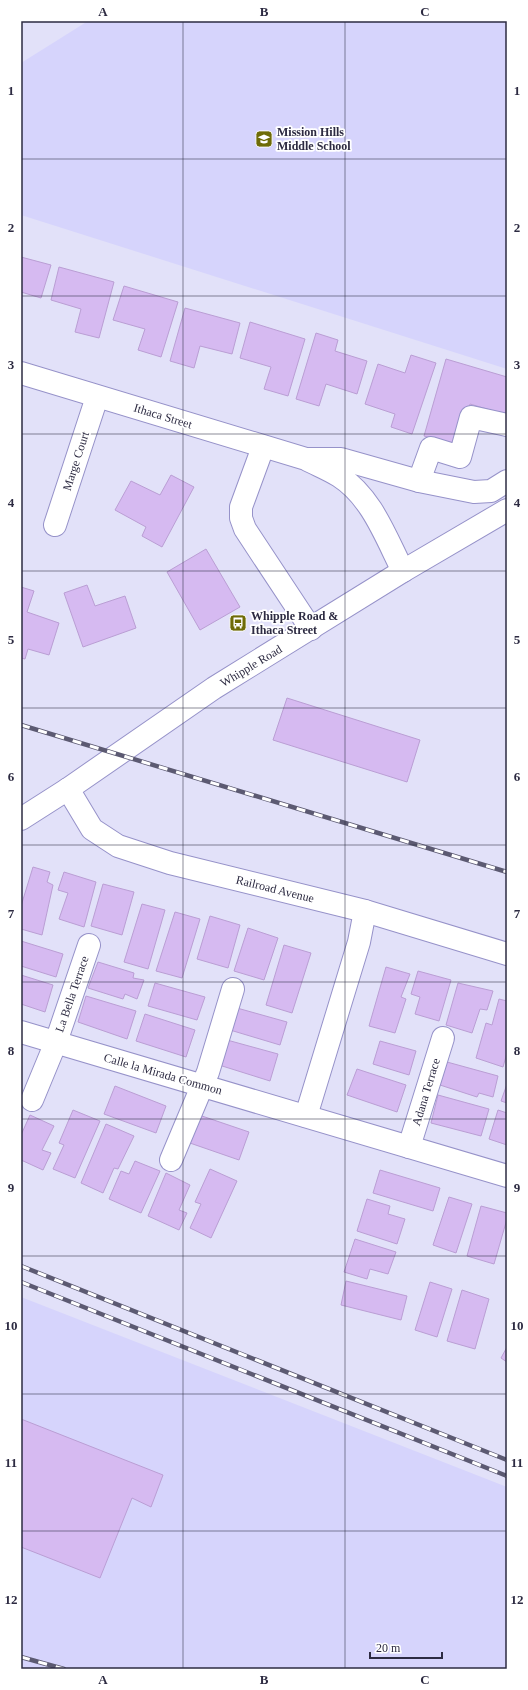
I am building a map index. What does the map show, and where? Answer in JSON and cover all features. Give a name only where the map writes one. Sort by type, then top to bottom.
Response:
[{"type":"street","name":"Ithaca Street","points":[[21,373],[306,459],[339,476],[360,494],[375,516],[403,571]]},
{"type":"street","name":"Marge Court","points":[[55,525],[97,397]]},
{"type":"street","points":[[419,480],[431,448],[460,457],[471,417],[507,425]]},
{"type":"street","points":[[263,446],[241,507],[241,518],[245,528],[311,629]]},
{"type":"street","name":"Ithaca Street","points":[[306,459],[341,459],[419,480],[474,492],[491,492],[507,481]]},
{"type":"street","name":"Whipple Road","points":[[21,819],[68,789],[214,688],[403,571],[507,510]]},
{"type":"street","name":"Railroad Avenue","points":[[68,789],[92,829],[118,846],[170,863],[365,911],[507,954]]},
{"type":"street","points":[[306,1116],[359,942],[365,911]]},
{"type":"street","name":"La Bella Terrace","points":[[32,1100],[56,1042],[89,946]]},
{"type":"street","points":[[171,1160],[203,1086],[233,989]]},
{"type":"street","name":"Calle la Mirada Common","points":[[21,1032],[507,1176]]},
{"type":"street","name":"Adana Terrace","points":[[409,1147],[443,1038]]},
{"type":"shaded area","name":"Mission Hills Middle School","points":[[88,21],[507,21],[507,369],[21,215],[21,63]]},
{"type":"shaded area","points":[[21,1297],[507,1487],[507,1669],[21,1669]]},
{"type":"building","points":[[21,257],[51,265],[41,298],[21,292]]},
{"type":"building","points":[[59,267],[114,282],[99,338],[75,332],[81,309],[51,300]]},
{"type":"building","points":[[124,286],[178,302],[161,357],[138,350],[145,329],[113,320]]},
{"type":"building","points":[[185,308],[240,323],[232,354],[200,346],[194,368],[170,361]]},
{"type":"building","points":[[250,322],[305,339],[288,396],[264,389],[271,367],[240,358]]},
{"type":"building","points":[[316,333],[338,340],[335,351],[367,361],[357,394],[326,384],[319,406],[296,399]]},
{"type":"building","points":[[411,355],[436,363],[412,434],[391,427],[395,414],[365,404],[378,364],[405,373]]},
{"type":"building","points":[[446,359],[507,377],[507,415],[470,404],[458,445],[424,436]]},
{"type":"building","points":[[171,475],[194,487],[162,547],[142,536],[146,527],[115,510],[131,481],[160,495]]},
{"type":"building","points":[[206,549],[240,607],[200,630],[167,572]]},
{"type":"building","points":[[87,585],[95,606],[125,596],[136,628],[83,647],[64,593]]},
{"type":"building","points":[[21,587],[34,591],[27,612],[59,623],[49,655],[28,649],[25,659],[21,658]]},
{"type":"building","points":[[287,698],[420,740],[407,782],[273,740]]},
{"type":"building","points":[[33,867],[50,872],[47,882],[53,885],[42,935],[21,929],[21,906]]},
{"type":"building","points":[[64,872],[96,882],[84,927],[59,919],[68,893],[58,890]]},
{"type":"building","points":[[103,884],[134,892],[122,935],[91,926]]},
{"type":"building","points":[[142,904],[165,910],[148,969],[124,962]]},
{"type":"building","points":[[175,912],[200,919],[182,978],[156,971]]},
{"type":"building","points":[[210,916],[240,925],[228,968],[197,959]]},
{"type":"building","points":[[248,928],[278,938],[264,980],[234,971]]},
{"type":"building","points":[[21,941],[63,954],[56,977],[21,966]]},
{"type":"building","points":[[284,945],[311,953],[292,1013],[266,1005]]},
{"type":"building","points":[[98,962],[134,973],[133,978],[144,980],[137,999],[125,994],[123,999],[88,988]]},
{"type":"building","points":[[386,967],[410,974],[401,997],[406,999],[395,1033],[369,1026]]},
{"type":"building","points":[[418,971],[451,980],[439,1021],[415,1014],[420,997],[411,994]]},
{"type":"building","points":[[21,975],[53,985],[45,1012],[21,1004]]},
{"type":"building","points":[[155,983],[205,997],[197,1020],[148,1006]]},
{"type":"building","points":[[458,983],[493,991],[487,1010],[480,1009],[472,1033],[446,1025]]},
{"type":"building","points":[[86,996],[136,1011],[127,1039],[78,1022]]},
{"type":"building","points":[[499,999],[507,1001],[507,1053],[503,1067],[476,1058],[486,1023],[492,1025]]},
{"type":"building","points":[[237,1008],[287,1022],[280,1045],[230,1030]]},
{"type":"building","points":[[145,1014],[195,1030],[186,1057],[136,1041]]},
{"type":"building","points":[[227,1040],[278,1054],[270,1081],[219,1065]]},
{"type":"building","points":[[380,1041],[416,1051],[409,1075],[373,1064]]},
{"type":"building","points":[[447,1062],[498,1076],[493,1097],[479,1093],[477,1097],[440,1085]]},
{"type":"building","points":[[357,1069],[406,1085],[397,1112],[347,1095]]},
{"type":"building","points":[[507,1084],[507,1103],[501,1101]]},
{"type":"building","points":[[115,1086],[166,1106],[156,1133],[104,1114]]},
{"type":"building","points":[[438,1095],[489,1109],[481,1136],[431,1123]]},
{"type":"building","points":[[73,1110],[100,1121],[75,1178],[53,1169],[64,1145],[59,1143]]},
{"type":"building","points":[[498,1110],[507,1113],[507,1145],[489,1139]]},
{"type":"building","points":[[30,1115],[54,1126],[42,1150],[51,1153],[43,1170],[21,1160],[21,1135]]},
{"type":"building","points":[[199,1115],[249,1132],[239,1160],[187,1142]]},
{"type":"building","points":[[106,1124],[134,1136],[118,1169],[114,1168],[103,1193],[81,1183]]},
{"type":"building","points":[[135,1161],[160,1171],[141,1213],[109,1199],[121,1171],[129,1174]]},
{"type":"building","points":[[210,1169],[237,1181],[211,1238],[190,1228],[201,1204],[195,1202]]},
{"type":"building","points":[[380,1170],[440,1188],[433,1211],[373,1193]]},
{"type":"building","points":[[166,1173],[190,1185],[179,1210],[187,1213],[179,1230],[148,1216]]},
{"type":"building","points":[[449,1197],[472,1204],[456,1253],[433,1245]]},
{"type":"building","points":[[367,1199],[390,1206],[388,1214],[405,1219],[397,1244],[357,1231]]},
{"type":"building","points":[[481,1206],[507,1213],[507,1219],[494,1264],[467,1256]]},
{"type":"building","points":[[355,1239],[396,1252],[388,1274],[370,1269],[367,1279],[344,1272]]},
{"type":"building","points":[[346,1281],[407,1296],[401,1320],[341,1305]]},
{"type":"building","points":[[430,1282],[452,1289],[437,1337],[415,1330]]},
{"type":"building","points":[[462,1290],[489,1299],[475,1349],[447,1341]]},
{"type":"building","points":[[507,1347],[507,1362],[501,1358]]},
{"type":"building","points":[[21,1419],[163,1475],[151,1507],[132,1498],[100,1578],[21,1547]]},
{"type":"railway","points":[[21,725],[507,872]]},
{"type":"railway","points":[[21,1266],[507,1460]]},
{"type":"railway","points":[[21,1282],[507,1476]]},
{"type":"railway","points":[[21,1657],[64,1669]]},
{"type":"place","name":"Mission Hills Middle School","points":[[264,139]]},
{"type":"place","name":"Whipple Road & Ithaca Street","points":[[238,623]]}]
